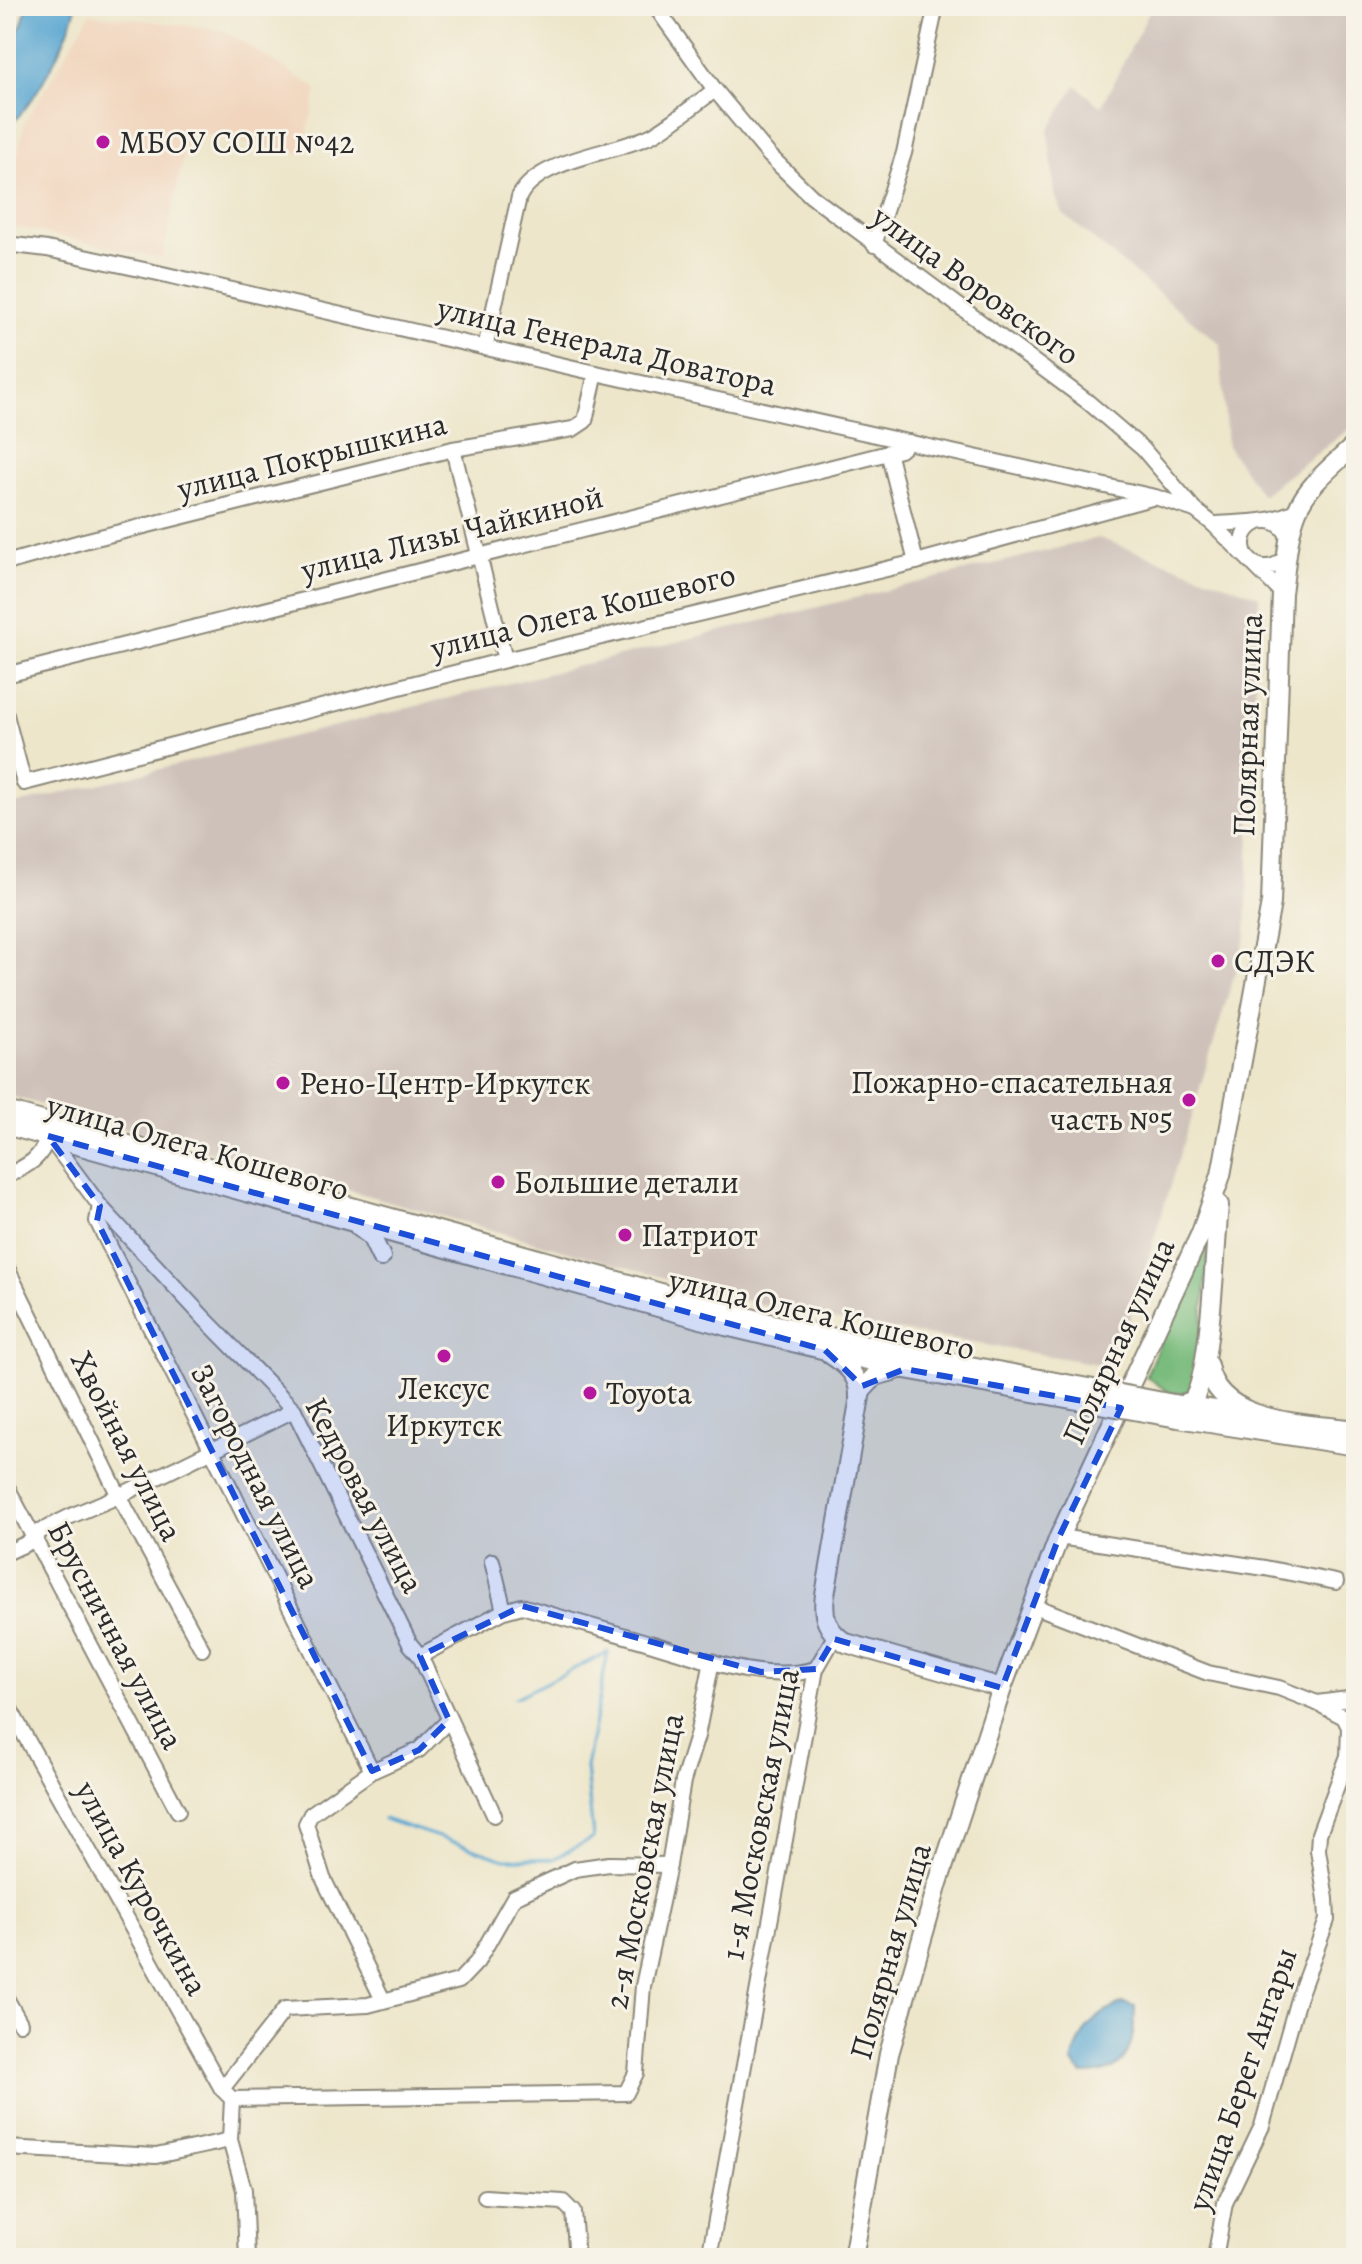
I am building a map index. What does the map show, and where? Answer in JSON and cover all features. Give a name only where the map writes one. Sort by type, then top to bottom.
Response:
[{"type":"main road","name":"Полярная улица","points":[[853,2258],[889,2054],[938,1883],[1002,1688],[1059,1537],[1201,1233],[1221,1175],[1271,903],[1282,593],[1288,551],[1297,510],[1323,477],[1356,444]]},
{"type":"main road","name":"улица Олега Кошевого","points":[[6,1111],[905,1361]]},
{"type":"main road","name":"улица Олега Кошевого","points":[[6,1125],[726,1326],[825,1350],[905,1361],[1356,1446]]},
{"type":"main road","points":[[1179,1412],[1198,1395],[1206,1354],[1221,1175]]},
{"type":"main road","points":[[342,1219],[371,1236],[381,1257]]},
{"type":"main road","points":[[825,1350],[852,1371],[858,1383],[859,1398]]},
{"type":"main road","points":[[1206,1354],[1212,1382],[1222,1397],[1244,1410],[1356,1430]]},
{"type":"main road","points":[[859,1398],[865,1385],[875,1376],[905,1361]]},
{"type":"main road","name":"1-я Московская улица","points":[[835,1636],[825,1617],[824,1604],[859,1398]]},
{"type":"main road","name":"улица Олега Кошевого","points":[[1179,1412],[1293,1421]]},
{"type":"main road","points":[[835,1636],[858,1647],[1002,1688]]},
{"type":"street","name":"улица Воровского","points":[[655,6],[715,90],[769,155],[811,196],[1088,402],[1143,449],[1195,510],[1282,593]]},
{"type":"street","points":[[874,245],[904,153],[936,6]]},
{"type":"street","points":[[485,348],[519,197],[524,188],[557,167],[652,135],[715,90]]},
{"type":"street","name":"улица Генерала Доватора","points":[[6,244],[47,249],[130,267],[1155,497],[1195,510]]},
{"type":"street","name":"улица Покрышкина","points":[[6,563],[453,449],[579,427],[585,421],[596,373]]},
{"type":"street","name":"улица Лизы Чайкиной","points":[[6,675],[900,450],[909,442]]},
{"type":"street","points":[[453,449],[505,660]]},
{"type":"street","points":[[888,452],[916,562]]},
{"type":"street","name":"улица Олега Кошевого","points":[[6,715],[24,783],[505,660],[916,562],[1155,497]]},
{"type":"street","points":[[1213,524],[1263,521],[1285,517],[1297,510]]},
{"type":"street","points":[[1263,521],[1278,524],[1284,528],[1290,541],[1288,551],[1282,561],[1268,567],[1261,566],[1245,553],[1244,539],[1251,527],[1263,521]]},
{"type":"street","points":[[6,1176],[33,1162],[43,1151],[48,1136]]},
{"type":"street","name":"Кедровая улица","points":[[48,1136],[100,1206],[294,1410],[410,1644],[420,1656],[494,1815]]},
{"type":"street","name":"Загородная улица","points":[[100,1206],[97,1221],[372,1771]]},
{"type":"street","name":"Хвойная улица","points":[[6,1266],[119,1496],[202,1649]]},
{"type":"street","points":[[6,1553],[34,1540],[39,1532],[294,1410]]},
{"type":"street","name":"Брусничная улица","points":[[6,1485],[178,1811]]},
{"type":"street","points":[[1059,1537],[1265,1568],[1336,1582]]},
{"type":"street","points":[[492,1561],[504,1611]]},
{"type":"street","points":[[1032,1605],[1208,1673],[1279,1688],[1317,1703],[1356,1698]]},
{"type":"street","points":[[420,1656],[504,1611],[522,1606],[712,1661],[761,1672],[796,1675],[816,1669]]},
{"type":"street","name":"1-я Московская улица","points":[[709,2258],[816,1669],[835,1636]]},
{"type":"street","name":"2-я Московская улица","points":[[227,2094],[626,2093],[636,2073],[643,1986],[683,1781],[697,1736],[712,1661]]},
{"type":"street","name":"улица Курочкина","points":[[6,1702],[227,2094]]},
{"type":"street","name":"улица Берег Ангары","points":[[1215,2258],[1225,2203],[1262,2126],[1298,1999],[1327,1920],[1318,1850],[1319,1834],[1348,1756],[1349,1734],[1344,1717],[1317,1703]]},
{"type":"street","points":[[383,2000],[323,1878],[306,1824],[311,1814],[372,1771],[419,1750],[449,1720]]},
{"type":"street","points":[[247,2258],[244,2190],[230,2140],[227,2094],[285,2009],[368,2005],[459,1981],[477,1962],[514,1897],[575,1869],[609,1864],[669,1865]]},
{"type":"street","points":[[6,1998],[20,2023]]},
{"type":"street","points":[[6,2148],[156,2156],[230,2140]]},
{"type":"street","points":[[485,2197],[563,2202],[573,2212],[577,2258]]},
{"type":"highlighted area","points":[[48,1136],[825,1350],[862,1386],[905,1369],[1121,1408],[1059,1537],[1002,1688],[834,1639],[816,1669],[761,1672],[522,1606],[420,1656],[449,1720],[419,1750],[372,1771],[97,1221],[100,1206]]},
{"type":"shaded area","points":[[1152,6],[1356,6],[1356,424],[1262,495],[1227,446],[1220,344],[1063,214],[1055,195],[1048,131],[1076,85],[1101,107]]},
{"type":"shaded area","name":"МБОУ СОШ №42","points":[[90,14],[223,30],[317,89],[303,154],[189,131],[162,258],[6,225],[6,202],[25,122]]},
{"type":"shaded area","points":[[1099,538],[1259,596],[1246,936],[1115,1367],[783,1311],[6,1095],[6,807]]},
{"type":"green space","points":[[1209,1240],[1198,1374],[1188,1392],[1171,1394],[1146,1376],[1203,1241]]},
{"type":"water","points":[[27,6],[76,6],[66,36],[48,72],[28,105],[6,128],[6,52],[22,24]]},
{"type":"water","points":[[1123,2003],[1135,2006],[1133,2033],[1126,2055],[1111,2069],[1083,2074],[1072,2062],[1084,2033],[1095,2019]]},
{"type":"waterway","points":[[384,1819],[505,1859],[553,1859],[593,1838],[586,1767],[608,1652],[515,1698]]},
{"type":"place","name":"МБОУ СОШ №42","points":[[103,142]]},
{"type":"place","name":"СДЭК","points":[[1218,961]]},
{"type":"place","name":"Рено-Центр-Иркутск","points":[[283,1083]]},
{"type":"place","name":"Пожарно-спасательная часть №5","points":[[1189,1100]]},
{"type":"place","name":"Большие детали","points":[[498,1182]]},
{"type":"place","name":"Патриот","points":[[625,1235]]},
{"type":"place","name":"Лексус Иркутск","points":[[444,1356]]},
{"type":"place","name":"Toyota","points":[[590,1393]]}]
